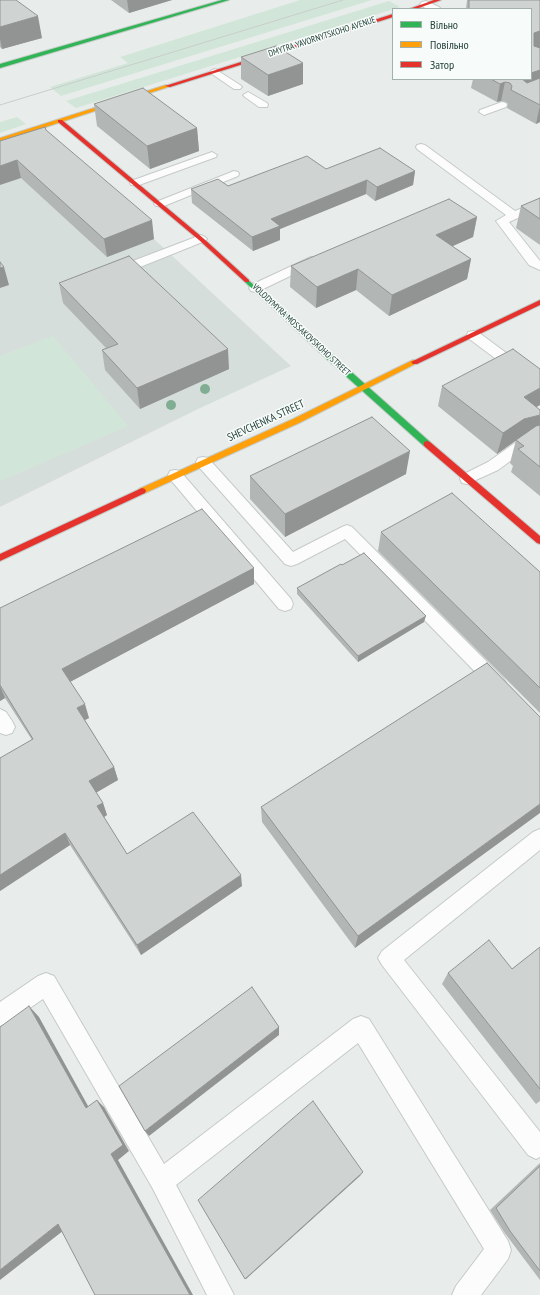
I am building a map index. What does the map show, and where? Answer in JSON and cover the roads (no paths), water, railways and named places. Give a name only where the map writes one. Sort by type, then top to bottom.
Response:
[{"type":"street","points":[[0,66],[227,0]]},
{"type":"street","points":[[421,8],[431,7],[439,0]]},
{"type":"street","name":"DMYTRA YAVORNYTSKOHO AVENUE","points":[[0,140],[392,15]]},
{"type":"street","name":"VOLODYMYRA MOSSAKOVSKOHO STREET","points":[[60,121],[201,239],[363,387],[540,541]]},
{"type":"street","name":"SHEVCHENKA STREET","points":[[0,558],[203,462],[296,421],[540,302]]},
{"type":"lane","points":[[215,72],[237,87]]},
{"type":"lane","points":[[248,95],[263,105]]},
{"type":"lane","points":[[484,112],[502,105]]},
{"type":"lane","points":[[421,147],[514,216]]},
{"type":"lane","points":[[135,183],[212,155]]},
{"type":"lane","points":[[160,204],[234,174]]},
{"type":"lane","points":[[540,204],[502,221],[533,262],[540,266]]},
{"type":"lane","points":[[102,278],[201,239]]},
{"type":"lane","points":[[255,288],[319,258]]},
{"type":"lane","points":[[473,335],[540,385]]},
{"type":"lane","points":[[468,479],[494,466],[524,444],[540,441]]},
{"type":"lane","points":[[203,462],[291,560],[347,531],[507,693]]},
{"type":"lane","points":[[175,475],[285,604]]},
{"type":"lane","points":[[540,838],[389,958],[536,1147],[540,1144]]},
{"type":"lane","points":[[0,1015],[46,984],[161,1181],[221,1295]]},
{"type":"lane","points":[[161,1181],[361,1027],[499,1250],[465,1295]]},
{"type":"tram line","points":[[0,105],[343,0]]}]
